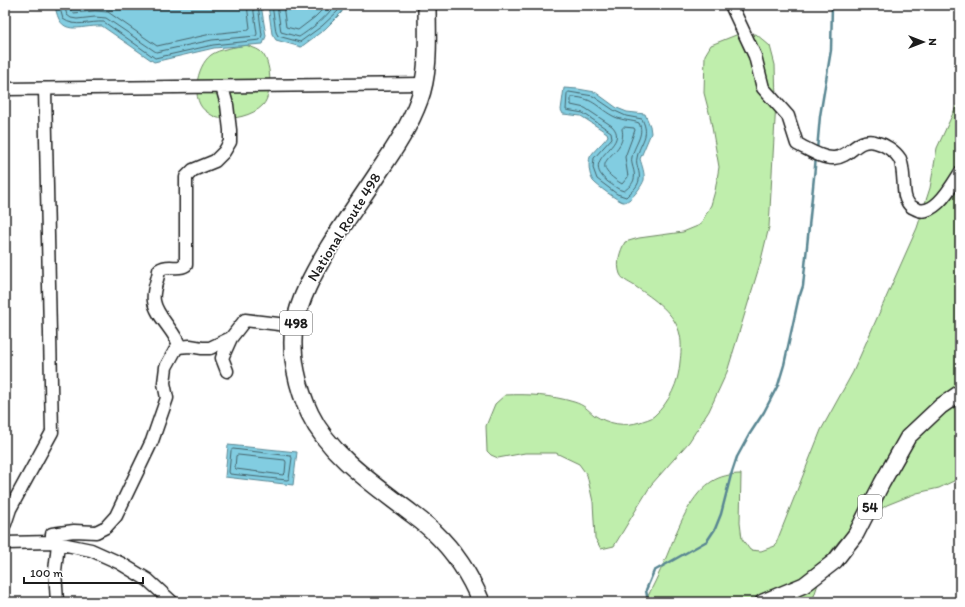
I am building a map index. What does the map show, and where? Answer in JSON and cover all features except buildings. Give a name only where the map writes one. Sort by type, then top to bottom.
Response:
[{"type":"highway","name":"National Route 498","points":[[427,5],[426,63],[424,84],[420,100],[404,133],[312,275],[301,303],[295,326],[294,353],[298,385],[310,414],[324,439],[363,476],[438,536],[457,557],[468,575],[481,602]]},
{"type":"main road","name":"54","points":[[763,602],[804,585],[835,560],[856,534],[908,436],[941,406],[960,393]]},
{"type":"street","points":[[731,5],[755,56],[763,88],[788,116],[797,144],[825,157],[834,158],[844,156],[856,145],[865,141],[884,145],[900,160],[905,197],[910,206],[916,210],[926,211],[934,207],[947,194],[960,173]]},
{"type":"street","points":[[5,89],[424,84]]},
{"type":"street","points":[[180,347],[177,339],[157,310],[154,301],[155,289],[159,270],[164,266],[182,267],[186,265],[186,177],[193,170],[215,161],[224,152],[230,142],[227,105],[222,87]]},
{"type":"street","points":[[5,524],[10,509],[52,432],[45,89]]},
{"type":"street","points":[[226,371],[222,358],[231,338],[245,320],[295,326]]},
{"type":"street","points":[[57,602],[55,543],[52,534],[74,531],[96,532],[106,527],[116,516],[152,441],[167,398],[164,383],[166,368],[177,347],[190,346],[210,348],[231,338]]},
{"type":"street","points":[[5,529],[6,543],[55,543],[91,550],[120,563],[148,580],[172,602]]},
{"type":"green space","points":[[756,34],[770,46],[775,65],[776,102],[769,227],[760,264],[727,372],[709,411],[689,442],[651,485],[614,546],[601,549],[595,538],[593,502],[587,475],[579,464],[556,453],[525,453],[498,458],[491,455],[487,451],[486,426],[495,404],[505,395],[540,396],[574,402],[585,407],[599,418],[617,424],[634,424],[651,418],[659,411],[669,398],[678,377],[679,370],[681,342],[678,327],[663,307],[621,276],[618,266],[619,257],[625,242],[639,238],[683,232],[700,225],[711,205],[719,167],[710,116],[704,93],[705,55],[711,45],[736,35]]},
{"type":"green space","points":[[246,45],[260,51],[264,55],[267,62],[270,85],[266,100],[259,109],[242,116],[230,118],[215,117],[202,107],[198,100],[197,84],[202,67],[211,55],[218,51]]},
{"type":"green space","points":[[960,98],[960,478],[939,488],[917,493],[887,505],[861,522],[839,541],[827,557],[813,602],[645,602],[689,507],[695,497],[703,489],[718,478],[741,474],[740,523],[742,539],[750,550],[761,551],[775,546],[821,430],[853,372],[917,228],[930,188],[937,148]]},
{"type":"water","points":[[55,5],[261,5],[266,36],[263,44],[214,48],[154,62],[102,26],[71,28],[66,26],[57,16]]},
{"type":"water","points":[[268,5],[342,5],[342,12],[325,29],[301,47],[276,40],[272,34]]},
{"type":"water","points":[[564,88],[595,92],[617,108],[627,112],[645,114],[651,133],[640,159],[644,172],[644,180],[635,194],[626,202],[617,199],[593,181],[589,169],[590,157],[608,136],[607,133],[581,116],[563,114],[561,110]]},
{"type":"water","points":[[228,445],[297,452],[293,485],[225,477]]},
{"type":"waterway","points":[[817,150],[820,116],[831,50],[832,5]]},
{"type":"waterway","points":[[648,602],[646,590],[654,571],[707,541],[715,529],[721,514],[737,457],[778,385],[784,365],[799,296],[803,286],[816,157]]}]
